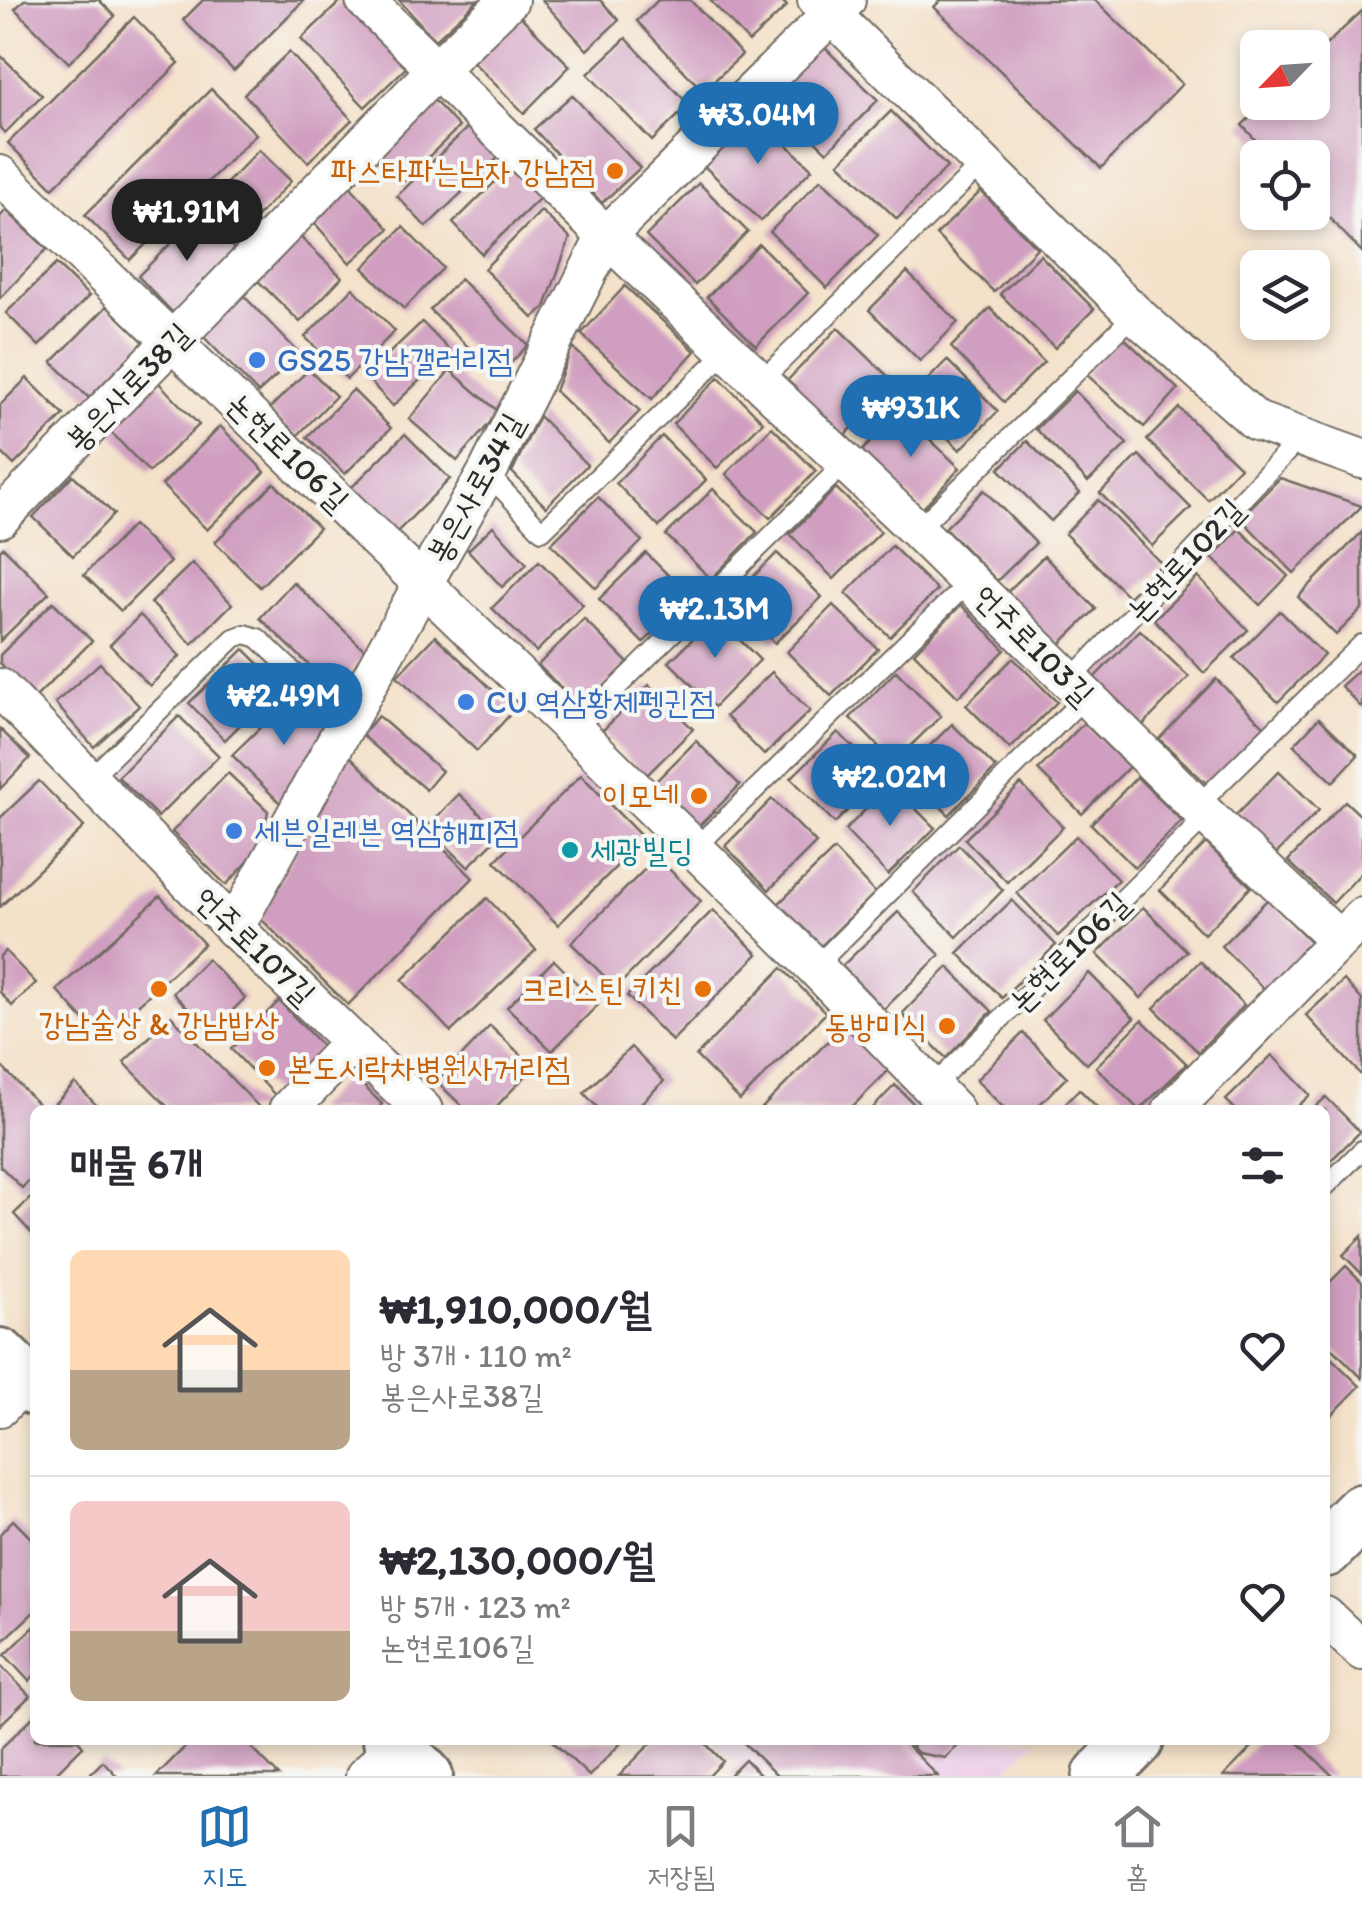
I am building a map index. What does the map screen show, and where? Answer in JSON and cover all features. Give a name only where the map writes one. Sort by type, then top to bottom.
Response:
[{"type":"main road","points":[[1330,1545],[1362,1512]]},
{"type":"main road","points":[[1101,1776],[1131,1745]]},
{"type":"street","name":"언주로103길","points":[[365,0],[606,236],[917,530],[1202,811],[1350,928]]},
{"type":"street","name":"봉은사로38길","points":[[0,518],[436,70],[509,0]]},
{"type":"street","points":[[831,5],[982,164],[1135,314],[1256,422],[1362,458]]},
{"type":"street","name":"봉은사로34길","points":[[234,928],[422,583],[487,473],[606,236],[831,5]]},
{"type":"street","name":"논현로106길","points":[[0,176],[574,730],[943,1099]]},
{"type":"street","name":"언주로107길","points":[[0,688],[234,928],[419,1105]]},
{"type":"street","points":[[1177,1105],[1350,928]]},
{"type":"street","points":[[293,1105],[353,1042]]},
{"type":"street","points":[[1330,1621],[1362,1652]]},
{"type":"lane","points":[[762,381],[982,164]]},
{"type":"lane","points":[[917,530],[1135,314]]},
{"type":"lane","points":[[487,473],[542,531],[728,350]]},
{"type":"lane","name":"논현로102길","points":[[1078,689],[1300,438]]},
{"type":"lane","points":[[574,730],[846,462]]},
{"type":"lane","points":[[694,849],[970,582]]},
{"type":"lane","points":[[88,780],[234,638],[246,634],[258,638],[348,724]]},
{"type":"lane","points":[[1202,811],[1362,644]]},
{"type":"lane","points":[[814,967],[1078,689]]},
{"type":"lane","name":"논현로106길","points":[[943,1099],[1202,811]]},
{"type":"lane","points":[[1330,1183],[1362,1150]]},
{"type":"shaded area","points":[[716,1745],[1031,1745],[1000,1776],[748,1776]]},
{"type":"building","points":[[24,0],[99,0],[115,16],[69,63],[15,9]]},
{"type":"building","points":[[203,0],[304,0],[234,71],[183,20]]},
{"type":"building","points":[[342,0],[349,0],[410,64],[365,107],[301,39]]},
{"type":"building","points":[[399,0],[478,0],[435,40]]},
{"type":"building","points":[[542,0],[600,0],[619,20],[587,50]]},
{"type":"building","points":[[658,0],[690,0],[742,55],[703,91],[637,21]]},
{"type":"building","points":[[710,0],[781,0],[787,6],[749,42]]},
{"type":"building","points":[[941,0],[1095,0],[1182,84],[1101,168],[934,7]]},
{"type":"building","points":[[1362,11],[1362,252],[1330,219],[1330,140],[1256,140],[1242,125],[1247,120],[1330,120],[1330,41]]},
{"type":"building","points":[[516,12],[570,66],[524,113],[470,59]]},
{"type":"building","points":[[134,17],[179,63],[53,188],[8,143]]},
{"type":"building","points":[[626,38],[689,105],[652,141],[588,74]]},
{"type":"building","points":[[821,44],[878,100],[827,152],[770,97]]},
{"type":"building","points":[[289,52],[352,120],[308,162],[244,94]]},
{"type":"building","points":[[0,55],[42,95],[5,133],[0,128]]},
{"type":"building","points":[[211,89],[256,134],[130,260],[85,215]]},
{"type":"building","points":[[572,95],[640,168],[602,203],[534,129]]},
{"type":"building","points":[[430,96],[459,127],[401,184],[371,153]]},
{"type":"building","points":[[891,111],[947,167],[897,219],[839,163]]},
{"type":"building","points":[[754,113],[812,169],[761,221],[703,165]]},
{"type":"building","points":[[468,127],[498,158],[426,227],[397,196]]},
{"type":"building","points":[[259,150],[291,181],[253,221],[220,190]]},
{"type":"building","points":[[511,166],[541,197],[482,254],[453,223]]},
{"type":"building","points":[[821,179],[878,235],[827,288],[770,232]]},
{"type":"building","points":[[699,183],[748,232],[695,285],[646,236]]},
{"type":"building","points":[[350,186],[389,229],[350,263],[312,220]]},
{"type":"building","points":[[981,191],[1037,248],[994,292],[936,235]]},
{"type":"building","points":[[6,210],[47,249],[0,298],[0,217]]},
{"type":"building","points":[[541,211],[570,238],[545,307],[533,318],[484,269]]},
{"type":"building","points":[[200,214],[237,252],[174,314],[138,276]]},
{"type":"building","points":[[403,227],[443,268],[404,309],[363,268]]},
{"type":"building","points":[[296,233],[342,277],[300,322],[254,277]]},
{"type":"building","points":[[759,244],[808,293],[756,346],[707,297]]},
{"type":"building","points":[[1040,255],[1094,309],[1055,348],[1000,294]]},
{"type":"building","points":[[56,264],[89,296],[39,346],[6,313]]},
{"type":"building","points":[[907,272],[958,322],[920,361],[869,310]]},
{"type":"building","points":[[460,279],[528,345],[498,376],[430,310]]},
{"type":"building","points":[[625,286],[695,351],[652,399],[581,334]]},
{"type":"building","points":[[353,288],[395,331],[347,379],[305,337]]},
{"type":"building","points":[[243,295],[300,354],[258,393],[202,335]]},
{"type":"building","points":[[107,306],[144,342],[89,398],[52,362]]},
{"type":"building","points":[[990,308],[1044,362],[1004,402],[951,347]]},
{"type":"building","points":[[422,322],[450,351],[393,406],[365,376]]},
{"type":"building","points":[[838,328],[896,384],[844,436],[787,381]]},
{"type":"building","points":[[1121,335],[1178,389],[1144,427],[1085,373]]},
{"type":"building","points":[[572,347],[640,411],[609,443],[555,391]]},
{"type":"building","points":[[947,360],[998,411],[960,450],[909,399]]},
{"type":"building","points":[[309,369],[336,396],[296,437],[268,410]]},
{"type":"building","points":[[450,370],[499,412],[457,461],[409,419]]},
{"type":"building","points":[[719,377],[763,422],[717,468],[673,424]]},
{"type":"building","points":[[27,378],[64,415],[14,465],[0,451],[0,405]]},
{"type":"building","points":[[157,381],[199,425],[149,472],[107,428]]},
{"type":"building","points":[[353,390],[391,428],[345,474],[307,437]]},
{"type":"building","points":[[1075,391],[1127,444],[1088,482],[1036,429]]},
{"type":"building","points":[[1179,408],[1240,467],[1208,500],[1147,440]]},
{"type":"building","points":[[900,411],[960,468],[922,509],[862,451]]},
{"type":"building","points":[[539,416],[587,465],[546,507],[512,472]]},
{"type":"building","points":[[220,426],[265,472],[207,530],[162,485]]},
{"type":"building","points":[[772,427],[816,471],[770,518],[726,474]]},
{"type":"building","points":[[405,434],[450,479],[396,533],[351,488]]},
{"type":"building","points":[[662,436],[706,480],[659,527],[616,483]]},
{"type":"building","points":[[1027,441],[1080,493],[1051,521],[999,469]]},
{"type":"building","points":[[1139,455],[1191,508],[1152,546],[1100,493]]},
{"type":"building","points":[[73,475],[114,514],[73,556],[33,517]]},
{"type":"building","points":[[1280,478],[1362,506],[1294,573],[1240,518]]},
{"type":"building","points":[[274,483],[319,528],[260,587],[215,542]]},
{"type":"building","points":[[836,488],[881,532],[834,579],[790,534]]},
{"type":"building","points":[[713,489],[757,532],[711,579],[666,535]]},
{"type":"building","points":[[984,490],[1036,543],[997,581],[945,528]]},
{"type":"building","points":[[598,497],[642,541],[596,588],[551,544]]},
{"type":"building","points":[[1098,500],[1162,564],[1129,597],[1065,534]]},
{"type":"building","points":[[133,525],[170,562],[121,611],[84,575]]},
{"type":"building","points":[[493,526],[527,564],[502,587],[468,550]]},
{"type":"building","points":[[1239,529],[1288,576],[1260,605],[1212,558]]},
{"type":"building","points":[[1362,532],[1362,609],[1336,635],[1298,597]]},
{"type":"building","points":[[892,546],[937,590],[890,637],[846,593]]},
{"type":"building","points":[[3,547],[49,593],[0,641],[0,550]]},
{"type":"building","points":[[646,553],[690,597],[643,643],[599,599]]},
{"type":"building","points":[[777,553],[822,597],[775,643],[731,599]]},
{"type":"building","points":[[1044,556],[1096,609],[1057,647],[1005,594]]},
{"type":"building","points":[[539,561],[583,605],[536,652],[492,608]]},
{"type":"building","points":[[192,563],[232,604],[192,644],[151,603]]},
{"type":"building","points":[[1198,577],[1248,630],[1204,673],[1154,619]]},
{"type":"building","points":[[293,582],[368,653],[334,689],[260,618]]},
{"type":"building","points":[[53,602],[92,641],[35,698],[0,663],[0,655]]},
{"type":"building","points":[[833,605],[878,649],[831,696],[787,652]]},
{"type":"building","points":[[961,605],[1005,650],[958,697],[914,653]]},
{"type":"building","points":[[1280,611],[1324,655],[1278,702],[1234,658]]},
{"type":"building","points":[[140,615],[180,656],[150,686],[110,645]]},
{"type":"building","points":[[716,616],[760,660],[714,707],[669,662]]},
{"type":"building","points":[[584,619],[628,663],[582,709],[538,665]]},
{"type":"building","points":[[1140,630],[1189,677],[1142,726],[1093,679]]},
{"type":"building","points":[[435,636],[514,710],[477,751],[397,676]]},
{"type":"building","points":[[244,649],[280,685],[225,740],[189,703]]},
{"type":"building","points":[[1013,658],[1057,702],[1010,749],[966,705]]},
{"type":"building","points":[[100,663],[139,706],[94,747],[55,703]]},
{"type":"building","points":[[1362,667],[1362,708],[1341,686]]},
{"type":"building","points":[[896,671],[941,716],[894,762],[850,718]]},
{"type":"building","points":[[772,672],[810,711],[764,755],[726,716]]},
{"type":"building","points":[[1216,679],[1265,727],[1209,786],[1159,739]]},
{"type":"building","points":[[649,685],[693,729],[646,776],[602,731]]},
{"type":"building","points":[[295,693],[331,724],[285,808],[232,755]]},
{"type":"building","points":[[179,716],[219,756],[158,817],[118,777]]},
{"type":"building","points":[[378,716],[442,771],[426,790],[362,735]]},
{"type":"building","points":[[1319,718],[1358,755],[1333,782],[1294,745]]},
{"type":"building","points":[[1084,723],[1129,767],[1082,814],[1038,770]]},
{"type":"building","points":[[952,724],[996,768],[949,815],[905,770]]},
{"type":"building","points":[[0,729],[30,758],[0,789]]},
{"type":"building","points":[[838,732],[882,776],[835,823],[791,778]]},
{"type":"building","points":[[696,741],[740,785],[693,832],[649,788]]},
{"type":"building","points":[[345,751],[473,878],[348,1005],[260,918]]},
{"type":"building","points":[[1279,771],[1319,810],[1273,857],[1233,818]]},
{"type":"building","points":[[228,773],[268,811],[261,848],[226,885],[172,832]]},
{"type":"building","name":"세광빌딩","points":[[581,775],[644,839],[558,925],[495,861]]},
{"type":"building","points":[[1137,777],[1182,821],[1135,868],[1091,824]]},
{"type":"building","points":[[39,781],[84,827],[0,907],[0,818]]},
{"type":"building","points":[[891,784],[935,828],[888,875],[845,830]]},
{"type":"building","points":[[1021,784],[1063,827],[1007,882],[965,839]]},
{"type":"building","points":[[459,794],[501,834],[468,867],[427,827]]},
{"type":"building","points":[[772,799],[816,843],[769,890],[725,846]]},
{"type":"building","points":[[1345,801],[1362,817],[1362,872],[1333,903],[1288,861]]},
{"type":"building","points":[[1076,836],[1118,880],[1058,936],[1017,893]]},
{"type":"building","points":[[1206,843],[1251,887],[1204,934],[1160,890]]},
{"type":"building","points":[[959,845],[1003,890],[957,937],[913,892]]},
{"type":"building","points":[[834,850],[875,893],[817,950],[776,906]]},
{"type":"building","points":[[657,857],[701,901],[616,988],[571,943]]},
{"type":"building","points":[[160,896],[204,944],[101,1039],[57,990]]},
{"type":"building","points":[[487,898],[536,950],[451,1032],[402,980]]},
{"type":"building","points":[[1268,899],[1312,943],[1265,990],[1221,946]]},
{"type":"building","points":[[1012,900],[1056,945],[1002,998],[958,953]]},
{"type":"building","points":[[1143,907],[1187,951],[1141,998],[1097,954]]},
{"type":"building","points":[[713,910],[758,954],[672,1041],[627,996]]},
{"type":"building","points":[[898,912],[940,955],[884,1009],[842,966]]},
{"type":"building","points":[[5,951],[36,983],[12,1006],[0,992],[0,956]]},
{"type":"building","points":[[207,959],[245,998],[211,1032],[173,993]]},
{"type":"building","points":[[554,960],[598,1005],[552,1051],[507,1007]]},
{"type":"building","points":[[1200,961],[1244,1005],[1198,1052],[1154,1008]]},
{"type":"building","points":[[948,967],[992,1011],[946,1058],[902,1014]]},
{"type":"building","points":[[782,968],[826,1013],[740,1100],[696,1056]]},
{"type":"building","points":[[1089,973],[1134,1018],[1087,1064],[1043,1020]]},
{"type":"building","points":[[1344,980],[1362,1000],[1362,1076],[1306,1015]]},
{"type":"building","points":[[279,1001],[323,1047],[275,1095],[231,1049]]},
{"type":"building","points":[[171,1016],[257,1105],[166,1105],[124,1062]]},
{"type":"building","points":[[1142,1020],[1187,1064],[1144,1105],[1134,1105],[1096,1067]]},
{"type":"building","points":[[844,1025],[889,1070],[854,1105],[765,1105]]},
{"type":"building","points":[[490,1026],[534,1067],[498,1105],[461,1105],[437,1082]]},
{"type":"building","points":[[1023,1033],[1067,1077],[1039,1105],[1001,1105],[976,1080]]},
{"type":"building","points":[[631,1047],[664,1081],[639,1105],[595,1105],[584,1093]]},
{"type":"building","points":[[1272,1055],[1310,1095],[1299,1105],[1231,1105],[1226,1100]]},
{"type":"building","points":[[0,1065],[39,1105],[30,1105],[30,1180],[22,1188],[0,1166]]},
{"type":"building","points":[[351,1073],[382,1104],[381,1105],[319,1105]]},
{"type":"building","points":[[75,1083],[96,1105],[53,1105]]},
{"type":"building","points":[[895,1085],[915,1105],[876,1105]]},
{"type":"building","points":[[1079,1089],[1095,1105],[1064,1105]]},
{"type":"building","points":[[1326,1097],[1360,1132],[1330,1161],[1330,1105],[1317,1105]]},
{"type":"building","points":[[30,1199],[30,1232],[14,1214]]},
{"type":"building","points":[[1362,1236],[1362,1274],[1343,1255]]},
{"type":"building","points":[[1346,1266],[1362,1282],[1362,1378],[1330,1346],[1330,1282]]},
{"type":"building","points":[[1330,1357],[1360,1386],[1330,1417]]},
{"type":"building","points":[[13,1520],[30,1537],[30,1616],[0,1644],[0,1534]]},
{"type":"building","points":[[30,1631],[29,1681],[5,1655]]},
{"type":"building","points":[[0,1665],[30,1696],[0,1725]]},
{"type":"building","points":[[30,1720],[30,1745],[83,1746],[53,1776],[0,1776],[0,1749]]},
{"type":"building","points":[[187,1745],[249,1745],[279,1776],[156,1776]]},
{"type":"building","points":[[556,1745],[619,1745],[589,1776]]},
{"type":"building","points":[[649,1745],[707,1745],[723,1761],[709,1776],[619,1776]]},
{"type":"building","points":[[746,1745],[907,1745],[938,1776],[777,1776]]},
{"type":"building","points":[[911,1745],[959,1745],[945,1758],[918,1753]]},
{"type":"building","points":[[1254,1745],[1301,1745],[1333,1776],[1224,1776]]},
{"type":"building","points":[[745,1760],[761,1776],[729,1776]]},
{"type":"building","points":[[103,1761],[117,1776],[88,1776]]},
{"type":"place","name":"파스타파는남자 강남점","points":[[615,171]]},
{"type":"place","name":"GS25 강남갤러리점","points":[[257,360]]},
{"type":"place","name":"CU 역삼황제펭귄점","points":[[466,702]]},
{"type":"place","name":"이모네","points":[[699,796]]},
{"type":"place","name":"세븐일레븐 역삼해피점","points":[[234,831]]},
{"type":"place","name":"세광빌딩","points":[[570,850]]},
{"type":"place","name":"강남술상 & 강남밥상","points":[[159,989]]},
{"type":"place","name":"크리스틴 키친","points":[[703,989]]},
{"type":"place","name":"동방미식","points":[[947,1026]]},
{"type":"place","name":"본도시락차병원사거리점","points":[[267,1068]]}]
